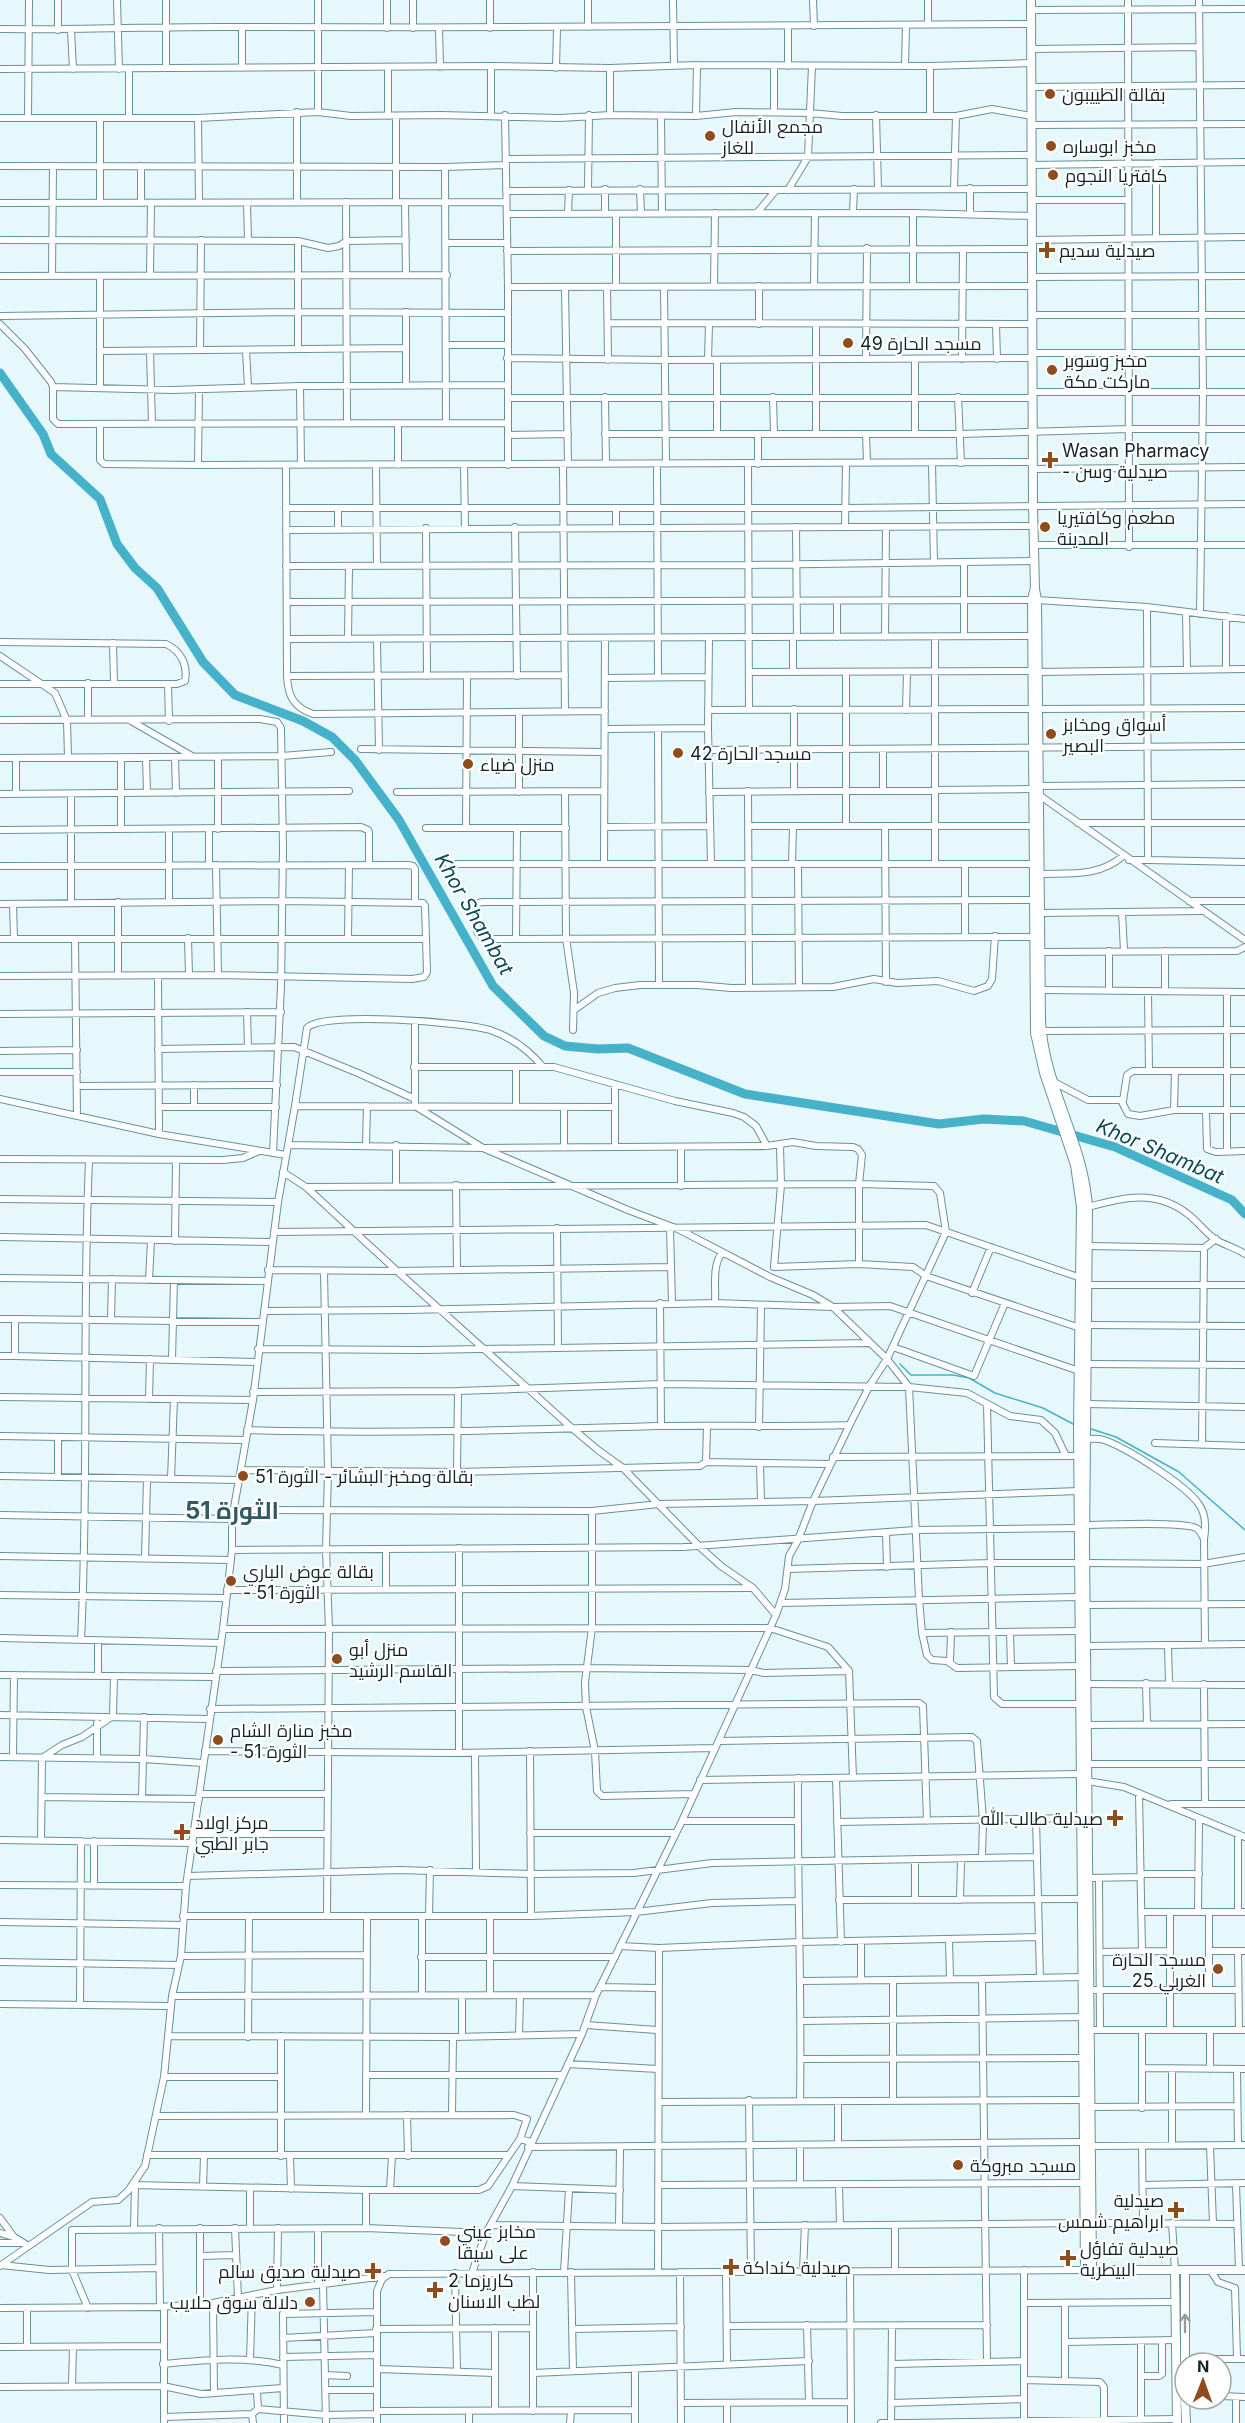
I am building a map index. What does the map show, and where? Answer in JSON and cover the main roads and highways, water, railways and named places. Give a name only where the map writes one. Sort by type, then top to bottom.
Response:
[{"type":"main road","points":[[1031,0],[1032,466],[1035,590],[1032,636],[1035,672]]},
{"type":"main road","points":[[1034,600],[1041,1031],[1045,1057],[1062,1120]]},
{"type":"main road","points":[[1037,790],[1033,826],[1036,1044],[1044,1073],[1085,1180],[1088,1207],[1088,1285],[1079,1371],[1083,1428],[1083,1563],[1087,1646],[1087,1764],[1081,1818],[1081,1899],[1089,2270],[1242,2270]]},
{"type":"main road","points":[[1077,1160],[1082,1207],[1081,1278],[1086,1364],[1086,1404],[1079,1456],[1079,1491],[1083,1526]]},
{"type":"main road","points":[[1083,1563],[1080,1597],[1080,1704],[1088,1878],[1090,2107],[1085,2183],[1088,2223]]},
{"type":"main road","points":[[1175,2270],[1177,2421]]},
{"type":"main road","points":[[1185,2270],[1185,2351]]},
{"type":"main road","points":[[1175,2287],[1185,2287]]},
{"type":"waterway","name":"Khor Shambat","points":[[0,373],[43,434],[51,454],[100,499],[117,544],[135,568],[157,588],[203,662],[235,695],[303,721],[332,737],[355,760],[399,820],[493,986],[544,1036],[565,1046],[598,1049],[628,1048],[745,1094],[939,1124],[984,1119],[1024,1121],[1115,1147],[1232,1200],[1245,1214]]},
{"type":"waterway","points":[[900,1364],[911,1375],[953,1375],[969,1378],[995,1393],[1043,1408],[1075,1425]]},
{"type":"waterway","points":[[1088,1428],[1116,1437],[1179,1472],[1245,1530]]},
{"type":"place","name":"بقالة الطييبون","points":[[1050,94]]},
{"type":"place","name":"مجمع الأنفال للغاز","points":[[710,136]]},
{"type":"place","name":"مخبز ابوساره","points":[[1051,146]]},
{"type":"place","name":"كافتريا النجوم","points":[[1053,175]]},
{"type":"place","name":"صيدلية سديم","points":[[1047,250]]},
{"type":"place","name":"مسجد الحارة 49","points":[[848,343]]},
{"type":"place","name":"مخبز وسوبر ماركت مكة","points":[[1052,370]]},
{"type":"place","name":"Wasan Pharmacy - صيدلية وسن","points":[[1050,460]]},
{"type":"place","name":"مطعم وكافتيريا المدينة","points":[[1045,527]]},
{"type":"place","name":"أسواق ومخابز البصير","points":[[1051,734]]},
{"type":"place","name":"مسجد الحارة 42","points":[[678,753]]},
{"type":"place","name":"منزل ضياء","points":[[468,764]]},
{"type":"place","name":"بقالة ومخبز البشائر - الثورة 51","points":[[243,1476]]},
{"type":"place","name":"بقالة عوض الباري - الثورة 51","points":[[231,1581]]},
{"type":"place","name":"منزل أبو القاسم الرشيد","points":[[337,1659]]},
{"type":"place","name":"مخبز منارة الشام - الثورة 51","points":[[218,1740]]},
{"type":"place","name":"صيدلية طالب الله","points":[[1115,1818]]},
{"type":"place","name":"مركز اولاد جابر الطبي","points":[[182,1832]]},
{"type":"place","name":"مسجد الحارة 25 الغربي","points":[[1218,1969]]},
{"type":"place","name":"مسجد مبروكة","points":[[958,2165]]},
{"type":"place","name":"صيدلية ابراهيم شمس","points":[[1176,2210]]},
{"type":"place","name":"مخابز عيني على سيقا","points":[[445,2241]]},
{"type":"place","name":"صيدلية تفاؤل البيطرية","points":[[1068,2258]]},
{"type":"place","name":"صيدلية كنداكة","points":[[731,2267]]},
{"type":"place","name":"صيدلية صديق سالم","points":[[373,2271]]},
{"type":"place","name":"كاريزما 2 لطب الاسنان","points":[[435,2290]]},
{"type":"place","name":"دلالة سوق حلايب","points":[[310,2302]]},
{"type":"district","name":"الثورة 51","points":[[232,1510]]}]
